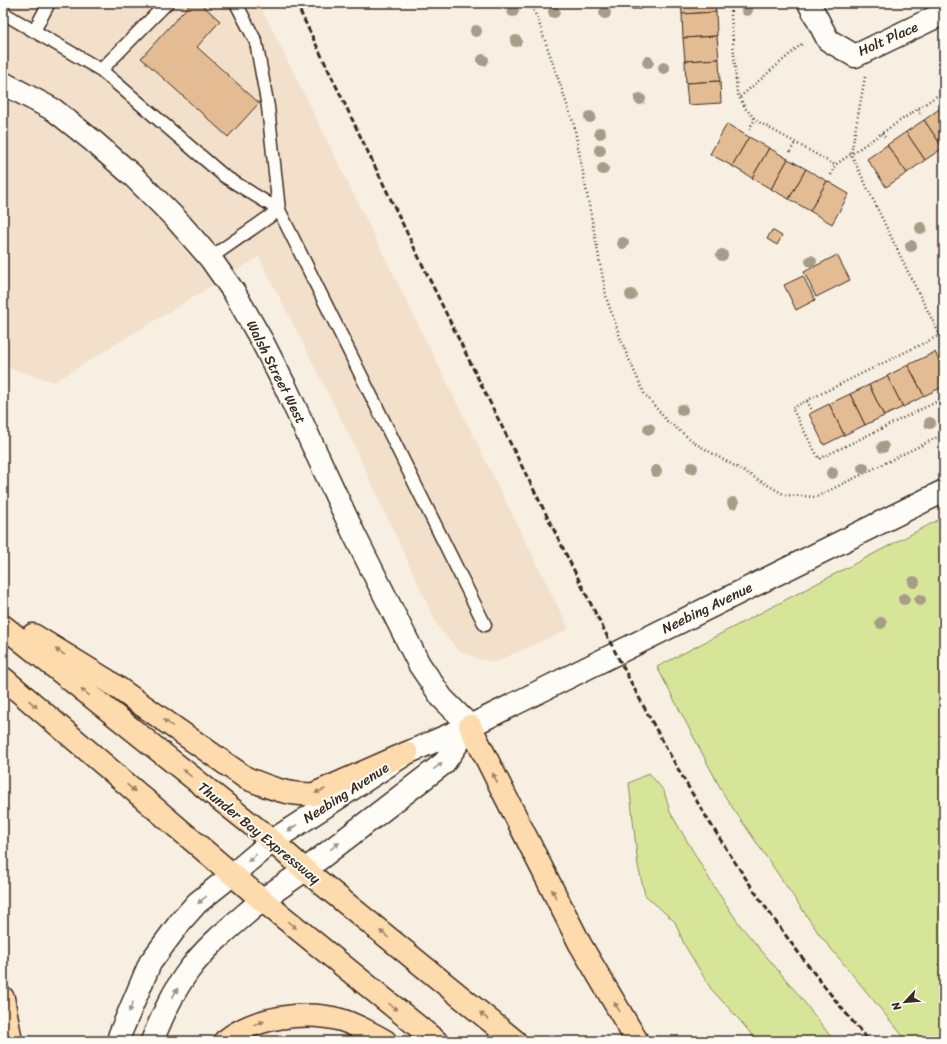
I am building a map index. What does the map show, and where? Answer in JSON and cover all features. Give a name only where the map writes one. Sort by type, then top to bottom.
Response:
[{"type":"highway","points":[[3,616],[108,681],[246,778],[266,786],[300,795],[314,794],[407,753]]},
{"type":"highway","name":"Thunder Bay Expressway","points":[[3,626],[272,842],[304,870],[515,1041]]},
{"type":"highway","points":[[3,678],[232,875],[436,1041]]},
{"type":"highway","points":[[470,726],[580,944],[637,1041]]},
{"type":"highway","points":[[3,998],[11,1041]]},
{"type":"highway","points":[[225,1041],[247,1027],[274,1018],[321,1016],[343,1020],[385,1041]]},
{"type":"street","name":"Holt Place","points":[[809,3],[828,40],[855,56],[944,13]]},
{"type":"street","name":"Walsh Street West","points":[[3,83],[54,110],[93,141],[132,175],[176,219],[210,258],[234,292],[262,341],[285,386],[354,534],[419,664],[442,698],[470,726]]},
{"type":"street","name":"Neebing Avenue","points":[[118,1041],[150,963],[169,937],[197,903],[272,842],[407,753],[470,726],[944,491]]},
{"type":"street","name":"Neebing Avenue","points":[[152,1041],[168,1006],[188,970],[215,941],[262,900],[304,870],[444,762],[470,726]]},
{"type":"lane","points":[[3,8],[5,3]]},
{"type":"lane","points":[[34,31],[49,3]]},
{"type":"lane","points":[[101,70],[168,3]]},
{"type":"lane","points":[[236,3],[256,42],[268,107],[279,210],[486,625]]},
{"type":"lane","points":[[3,13],[101,70],[224,176],[279,210]]},
{"type":"lane","points":[[210,258],[279,210]]},
{"type":"path","points":[[530,3],[538,20],[574,125],[607,300],[624,348],[644,393],[667,421],[698,445],[785,495],[816,497],[944,434]]},
{"type":"path","points":[[730,3],[737,93],[746,110],[755,119],[835,165]]},
{"type":"path","points":[[740,97],[821,27]]},
{"type":"path","points":[[870,49],[851,154],[910,278],[944,343]]},
{"type":"path","points":[[831,175],[835,165],[944,91]]},
{"type":"path","points":[[918,109],[922,116]]},
{"type":"path","points":[[749,129],[755,119]]},
{"type":"path","points":[[882,133],[886,139]]},
{"type":"path","points":[[790,152],[795,143]]},
{"type":"path","points":[[944,333],[792,408],[819,459],[944,398]]},
{"type":"path","points":[[807,401],[811,409]]},
{"type":"shaded area","points":[[3,3],[259,3],[569,629],[496,662],[479,659],[458,650],[438,627],[351,439],[259,257],[54,382],[3,366]]},
{"type":"green space","points":[[944,517],[944,1041],[907,1041],[819,934],[724,795],[657,667]]},
{"type":"green space","points":[[649,773],[664,791],[670,812],[713,885],[740,925],[798,994],[834,1041],[754,1041],[752,1035],[711,989],[684,944],[675,922],[645,895],[638,866],[629,783]]},
{"type":"building","points":[[191,3],[200,3],[220,21],[197,47],[259,103],[228,137],[141,58]]},
{"type":"building","points":[[631,3],[641,3],[641,9],[630,9]]},
{"type":"building","points":[[681,3],[715,3],[716,12],[682,14]]},
{"type":"building","points":[[716,12],[717,36],[683,38],[682,14]]},
{"type":"building","points":[[717,36],[719,59],[685,61],[683,38]]},
{"type":"building","points":[[719,59],[720,81],[686,83],[685,61]]},
{"type":"building","points":[[720,81],[721,103],[688,105],[686,83]]},
{"type":"building","points":[[942,107],[944,110],[943,148],[924,120]]},
{"type":"building","points":[[924,120],[943,148],[925,160],[906,132]]},
{"type":"building","points":[[727,124],[749,137],[732,166],[710,154]]},
{"type":"building","points":[[906,132],[925,160],[907,173],[887,145]]},
{"type":"building","points":[[749,137],[769,148],[752,178],[732,166]]},
{"type":"building","points":[[887,145],[907,173],[886,187],[867,159]]},
{"type":"building","points":[[769,148],[788,159],[771,189],[752,178]]},
{"type":"building","points":[[788,159],[806,169],[789,199],[771,189]]},
{"type":"building","points":[[806,169],[827,181],[810,211],[789,199]]},
{"type":"building","points":[[827,181],[849,194],[832,224],[810,211]]},
{"type":"building","points":[[772,230],[782,236],[777,245],[767,239]]},
{"type":"building","points":[[837,255],[850,280],[816,297],[804,272]]},
{"type":"building","points":[[803,276],[815,300],[796,310],[784,285]]},
{"type":"building","points":[[935,352],[944,371],[944,386],[924,396],[908,365]]},
{"type":"building","points":[[908,365],[924,396],[903,407],[887,376]]},
{"type":"building","points":[[887,376],[903,407],[884,416],[869,385]]},
{"type":"building","points":[[869,385],[884,416],[865,425],[850,394]]},
{"type":"building","points":[[850,394],[865,425],[844,435],[829,404]]},
{"type":"building","points":[[829,404],[844,435],[824,445],[809,414]]},
{"type":"railway","points":[[296,3],[447,316],[612,646],[669,753],[709,821],[773,918],[820,981],[869,1041]]}]
